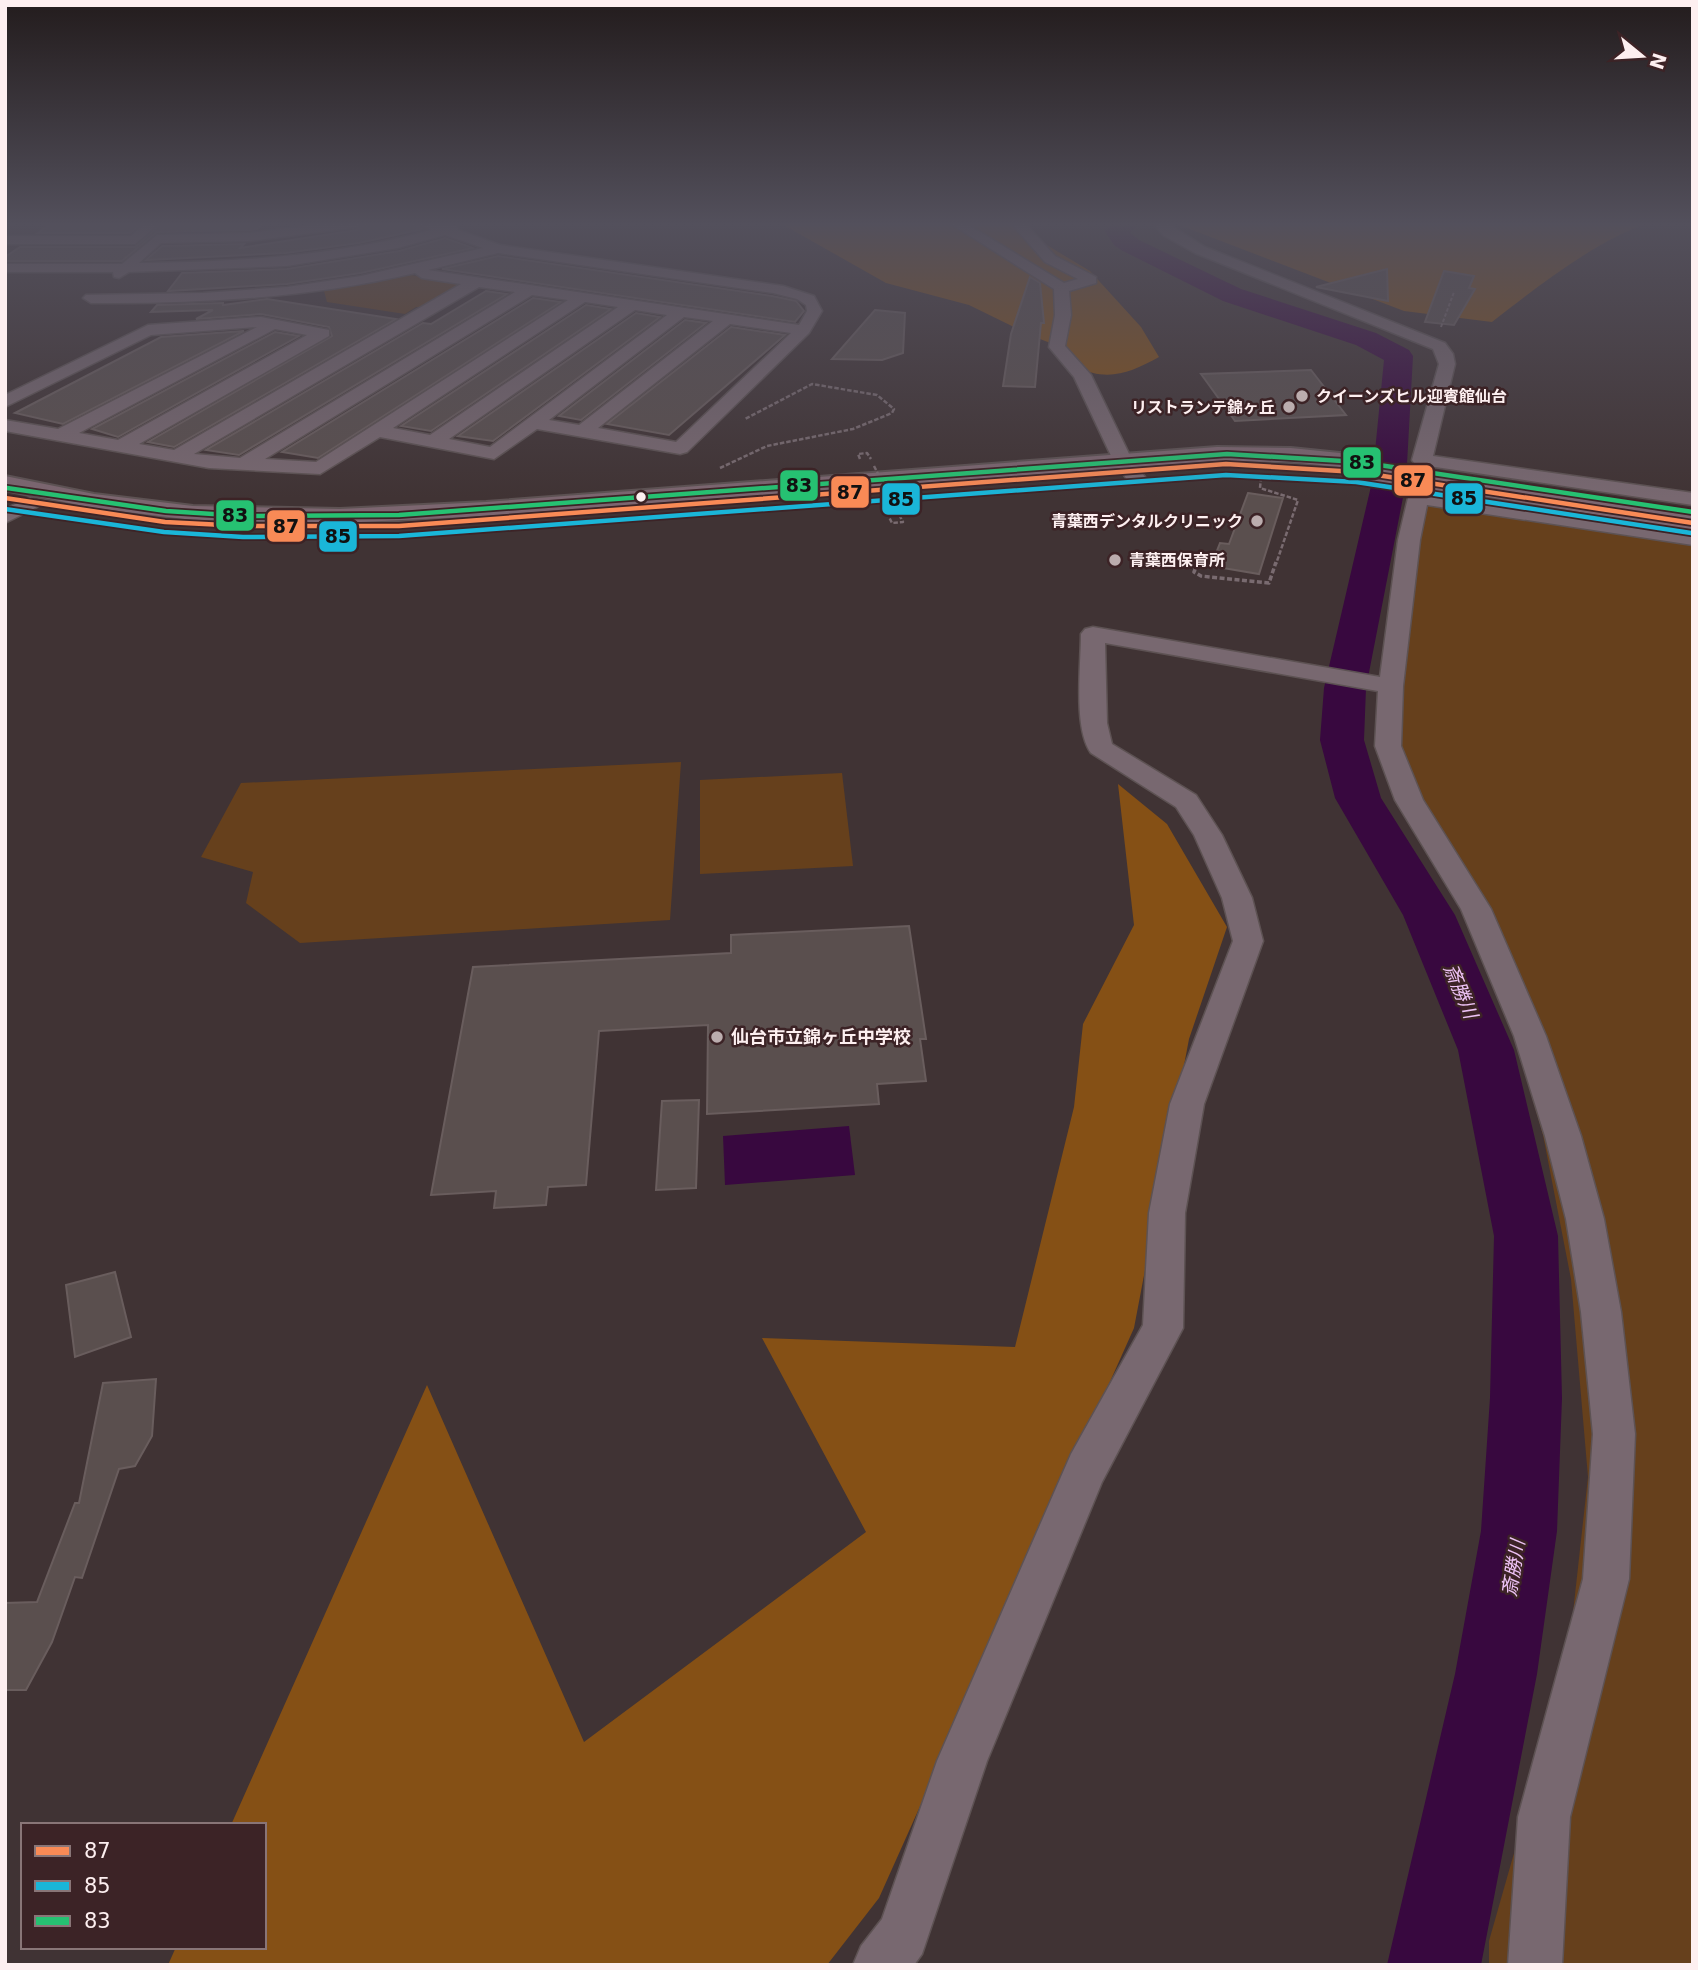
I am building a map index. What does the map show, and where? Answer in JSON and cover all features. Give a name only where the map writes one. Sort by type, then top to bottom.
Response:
[{"type":"main road","points":[[5,483],[94,501],[193,513],[340,516],[1226,464],[1358,467],[1693,511]]},
{"type":"main road","points":[[5,498],[92,515],[212,527],[267,530],[416,527],[1129,469]]},
{"type":"main road","points":[[1475,484],[1693,523]]},
{"type":"street","points":[[59,436],[295,315]]},
{"type":"street","points":[[175,457],[419,315]]},
{"type":"street","points":[[244,464],[487,315]]},
{"type":"street","points":[[5,425],[175,457],[320,468],[555,315]]},
{"type":"street","points":[[432,442],[617,315]]},
{"type":"street","points":[[378,431],[494,453],[677,315]]},
{"type":"street","points":[[700,315],[803,330]]},
{"type":"street","points":[[533,423],[680,448],[803,330],[815,315]]},
{"type":"street","points":[[1063,315],[1057,347],[1082,375],[1129,469]]},
{"type":"street","points":[[1365,315],[1439,346],[1445,354],[1447,364],[1422,460],[1693,499]]},
{"type":"street","points":[[583,431],[726,319]]},
{"type":"street","points":[[5,402],[148,330],[275,323],[323,333],[119,447]]},
{"type":"street","points":[[1535,1965],[1544,1817],[1606,1579],[1614,1434],[1601,1311],[1582,1207],[1563,1136],[1530,1037],[1476,909],[1409,800],[1388,746],[1386,685],[1418,498],[1693,539]]},
{"type":"street","points":[[5,517],[30,503]]},
{"type":"street","points":[[880,1965],[903,1935],[962,1761],[1086,1469],[1114,1413],[1163,1328],[1167,1213],[1187,1104],[1248,942],[1237,898],[1208,835],[1186,801],[1100,748],[1094,723],[1093,634],[1386,685]]},
{"type":"path","points":[[699,429],[719,432],[812,384],[877,395],[894,406],[892,413],[862,426],[767,446],[730,461],[712,473]]},
{"type":"path","points":[[874,466],[903,522],[892,523],[885,508]]},
{"type":"path","points":[[1203,552],[1194,572],[1201,576],[1269,583],[1298,500],[1260,488],[1262,482],[1259,472]]},
{"type":"shaded area","points":[[989,315],[1130,315],[1141,327],[1159,357],[1119,374],[1098,374],[1076,367],[1069,350]]},
{"type":"shaded area","points":[[1435,315],[1501,315],[1492,322]]},
{"type":"shaded area","points":[[1418,498],[1693,539],[1693,1965],[1489,1965],[1489,1941],[1567,1667],[1588,1477],[1571,1279],[1543,1135],[1506,1009],[1462,911],[1403,810],[1385,653]]},
{"type":"shaded area","points":[[681,762],[670,920],[300,943],[246,903],[253,872],[201,857],[241,783]]},
{"type":"shaded area","points":[[842,773],[853,866],[700,874],[700,780]]},
{"type":"shaded area","points":[[1118,784],[1167,824],[1227,927],[1189,1039],[1134,1328],[879,1898],[827,1965],[168,1965],[175,1949],[266,1949],[266,1823],[232,1823],[427,1385],[584,1742],[866,1532],[762,1338],[1015,1347],[1074,1107],[1083,1024],[1134,925]]},
{"type":"shaded area","points":[[849,1126],[855,1175],[725,1185],[723,1136]]},
{"type":"building","points":[[204,315],[249,315],[196,319]]},
{"type":"building","points":[[266,315],[370,315],[396,319],[174,447],[148,442],[332,336],[329,327]]},
{"type":"building","points":[[446,315],[472,315],[239,455],[206,450],[423,323],[431,324]]},
{"type":"building","points":[[505,315],[541,315],[318,458],[282,452]]},
{"type":"building","points":[[571,315],[602,315],[431,431],[401,426]]},
{"type":"building","points":[[633,315],[660,317],[493,441],[458,436]]},
{"type":"building","points":[[748,315],[801,315],[795,322]]},
{"type":"building","points":[[871,315],[905,315],[903,353],[882,360],[832,359]]},
{"type":"building","points":[[1017,315],[1043,315],[1035,387],[1003,386],[1011,334]]},
{"type":"building","points":[[1428,315],[1460,315],[1454,325],[1425,322]]},
{"type":"building","points":[[685,320],[706,323],[581,420],[559,416]]},
{"type":"building","points":[[731,327],[785,335],[669,435],[607,424]]},
{"type":"building","points":[[244,331],[63,424],[15,413],[161,337]]},
{"type":"building","points":[[275,332],[299,336],[118,437],[92,429]]},
{"type":"building","name":"クイーンズヒル迎賓館仙台","points":[[1311,370],[1346,415],[1235,421],[1201,374]]},
{"type":"building","name":"青葉西デンタルクリニック","points":[[1248,493],[1283,498],[1259,574],[1211,566],[1220,543],[1229,544]]},
{"type":"building","points":[[909,926],[926,1039],[920,1039],[926,1081],[877,1084],[879,1104],[707,1114],[708,1025],[599,1031],[586,1185],[548,1187],[546,1205],[494,1208],[496,1191],[431,1195],[473,967],[731,953],[731,935]]},
{"type":"building","points":[[699,1100],[696,1188],[656,1190],[662,1101]]},
{"type":"building","points":[[115,1272],[131,1337],[75,1357],[66,1285]]},
{"type":"building","points":[[156,1379],[152,1436],[135,1466],[119,1469],[82,1578],[75,1577],[52,1642],[26,1690],[5,1690],[5,1603],[37,1602],[75,1503],[79,1503],[103,1383]]},
{"type":"waterway","name":"斎勝川","points":[[1293,315],[1366,339],[1399,356],[1389,482],[1345,688],[1342,740],[1358,798],[1429,915],[1486,1050],[1526,1236],[1526,1398],[1519,1531],[1496,1674],[1434,1965]]},
{"type":"transit line","name":"83","points":[[7,488],[166,511],[244,516],[399,515],[1227,454],[1359,462],[1693,512]]},
{"type":"transit line","name":"87","points":[[5,498],[165,522],[243,526],[399,526],[1226,464],[1357,472],[1693,523]]},
{"type":"transit line","name":"85","points":[[5,509],[164,532],[243,537],[399,536],[1226,475],[1356,482],[1691,533]]},
{"type":"place","name":"クイーンズヒル迎賓館仙台","points":[[1302,396]]},
{"type":"place","name":"リストランテ錦ヶ丘","points":[[1289,407]]},
{"type":"place","name":"青葉西デンタルクリニック","points":[[1257,521]]},
{"type":"place","name":"青葉西保育所","points":[[1115,560]]},
{"type":"place","name":"仙台市立錦ヶ丘中学校","points":[[717,1037]]}]
